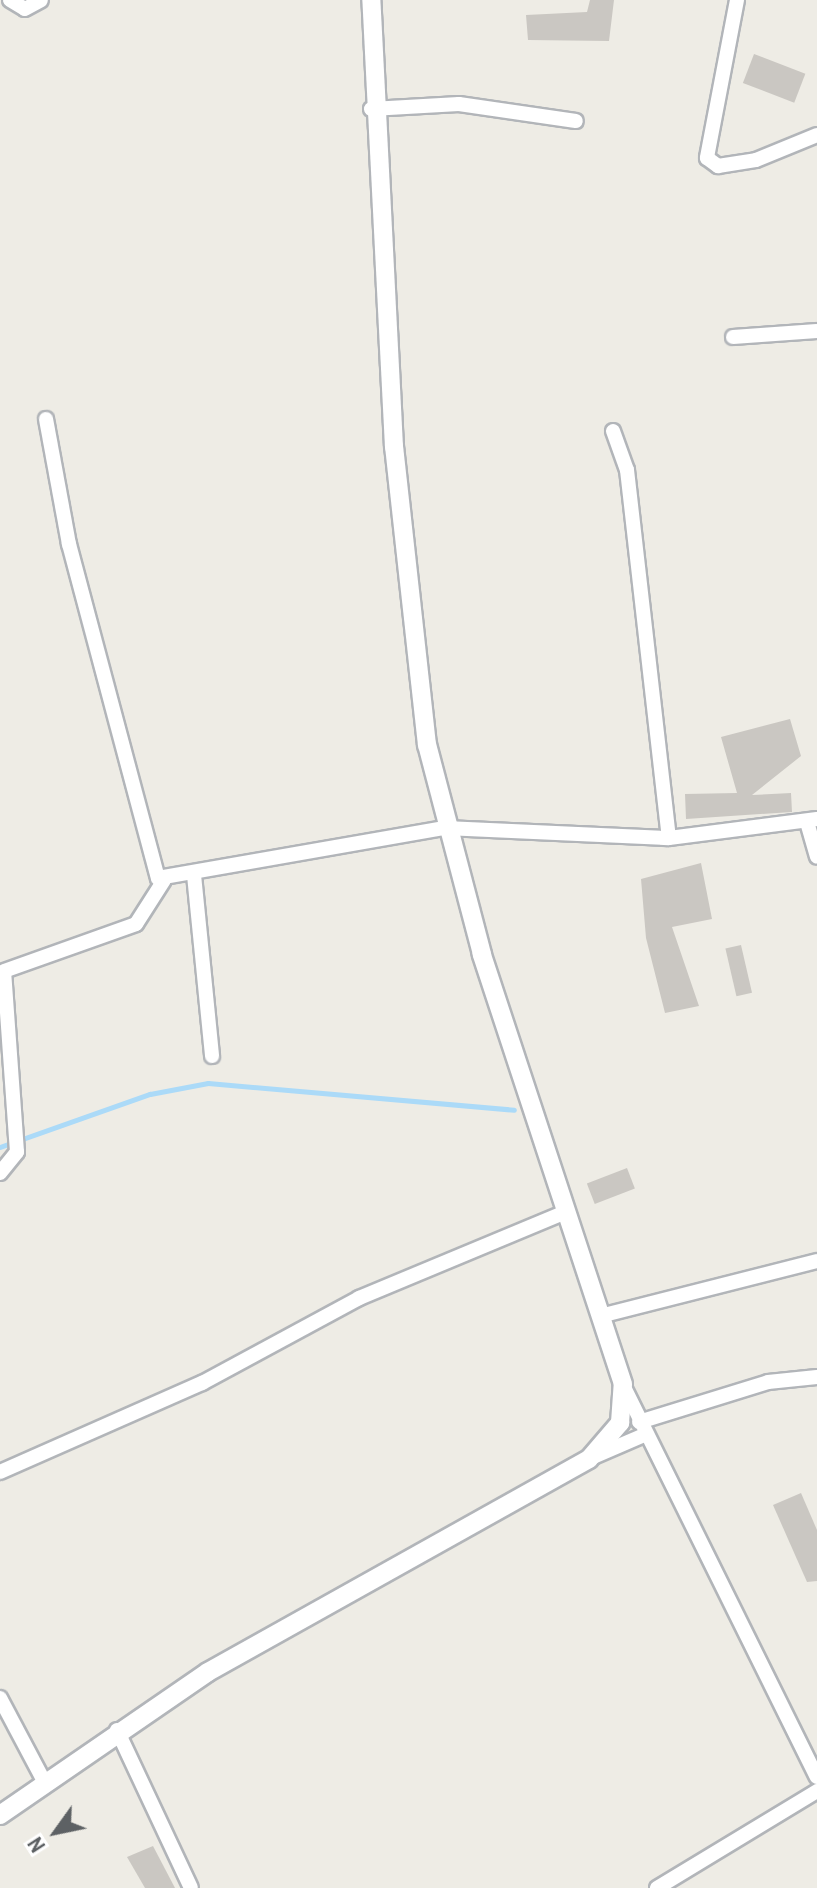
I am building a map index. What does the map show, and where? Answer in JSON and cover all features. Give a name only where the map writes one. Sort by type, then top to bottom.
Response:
[{"type":"street","points":[[10,0],[25,9],[41,0]]},
{"type":"street","points":[[371,0],[371,109],[405,576],[445,828],[623,1384],[642,1428],[817,1777]]},
{"type":"street","points":[[737,0],[707,158],[718,166],[756,160],[817,135]]},
{"type":"street","points":[[371,109],[502,107],[576,121]]},
{"type":"street","points":[[733,337],[817,331]]},
{"type":"street","points":[[46,419],[92,634],[154,873],[164,880],[445,828],[669,838],[812,820],[817,857]]},
{"type":"street","points":[[613,431],[627,470],[669,838]]},
{"type":"street","points":[[194,875],[212,1056]]},
{"type":"street","points":[[0,1173],[17,1152],[4,971],[136,924],[164,880]]},
{"type":"street","points":[[0,1472],[202,1383],[359,1298],[566,1212]]},
{"type":"street","points":[[600,1316],[817,1261]]},
{"type":"street","points":[[0,1815],[117,1730],[642,1428],[768,1382],[817,1377]]},
{"type":"street","points":[[589,1459],[620,1423],[623,1384]]},
{"type":"street","points":[[0,1698],[44,1781]]},
{"type":"street","points":[[117,1730],[191,1888]]},
{"type":"street","points":[[657,1888],[817,1791]]},
{"type":"building","points":[[590,0],[614,0],[609,41],[528,40],[526,15],[587,12]]},
{"type":"building","points":[[754,54],[805,74],[794,103],[743,83]]},
{"type":"building","points":[[790,719],[801,756],[752,795],[791,793],[792,812],[686,819],[685,794],[737,793],[721,737]]},
{"type":"building","points":[[701,863],[712,919],[672,927],[699,1006],[665,1013],[646,938],[641,879]]},
{"type":"building","points":[[741,945],[752,993],[736,996],[725,949]]},
{"type":"building","points":[[627,1168],[635,1189],[595,1204],[587,1183]]},
{"type":"building","points":[[801,1493],[817,1530],[817,1581],[807,1582],[773,1505]]},
{"type":"building","points":[[153,1846],[175,1888],[145,1888],[127,1857]]},
{"type":"waterway","points":[[0,1147],[150,1094],[208,1083],[514,1110]]}]
